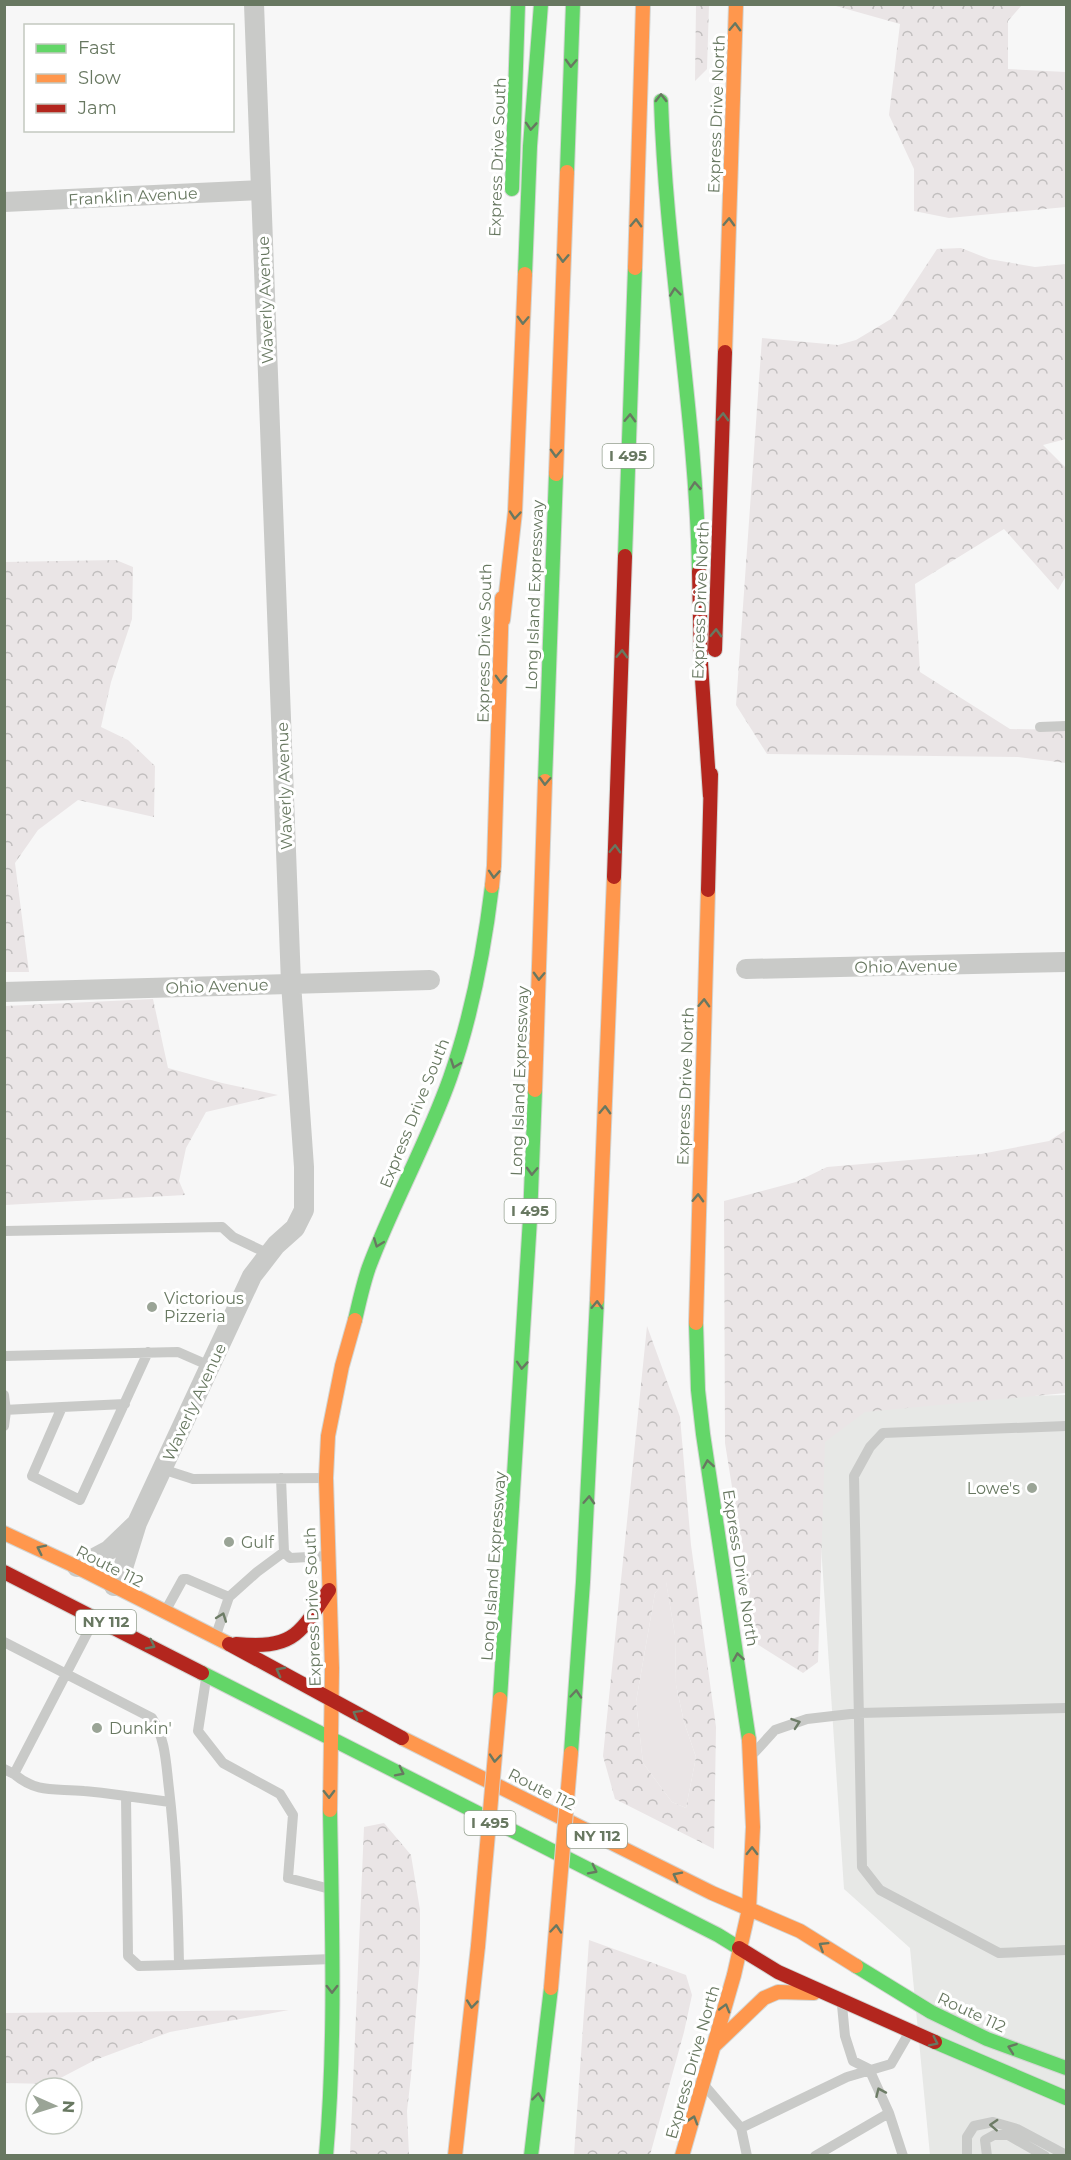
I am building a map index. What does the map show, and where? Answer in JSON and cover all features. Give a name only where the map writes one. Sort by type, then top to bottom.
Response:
[{"type":"main road","name":"Express Drive South","points":[[512,197],[518,4]]},
{"type":"main road","points":[[502,620],[515,512],[529,158],[541,4]]},
{"type":"main road","name":"Long Island Expressway","points":[[455,2156],[478,1946],[500,1699],[530,1219],[573,4]]},
{"type":"main road","name":"I 495","points":[[531,2156],[551,1988],[588,1522],[614,896],[643,4]]},
{"type":"main road","name":"Express Drive North","points":[[682,2156],[734,1975],[749,1909],[753,1827],[751,1757],[745,1702],[703,1434],[695,1349],[710,796],[736,4]]},
{"type":"main road","points":[[661,83],[663,169],[693,463],[699,562],[701,664],[710,796]]},
{"type":"main road","name":"Express Drive South","points":[[326,2156],[331,2100],[332,1959],[330,1736],[332,1668],[326,1478],[328,1436],[359,1298],[380,1238],[449,1080],[468,1021],[478,980],[493,887],[502,620],[502,489]]},
{"type":"main road","name":"Route 112","points":[[4,1533],[76,1567],[106,1589],[166,1612],[415,1744],[712,1893],[800,1931],[931,2012],[987,2039],[1066,2068]]},
{"type":"main road","points":[[4,1571],[67,1588]]},
{"type":"main road","name":"NY 112","points":[[4,1571],[718,1935],[778,1972],[958,2053],[1066,2098]]},
{"type":"main road","points":[[221,1640],[264,1647],[289,1641],[303,1629],[329,1590]]},
{"type":"main road","points":[[715,2045],[764,1998],[778,1992],[824,1994]]},
{"type":"street","name":"Waverly Avenue","points":[[106,1589],[123,1568],[137,1523],[252,1276],[269,1254],[295,1228],[304,1210],[304,1167],[291,983],[254,4]]},
{"type":"street","name":"Franklin Avenue","points":[[4,202],[261,190]]},
{"type":"street","name":"Ohio Avenue","points":[[747,969],[1066,962]]},
{"type":"street","name":"Ohio Avenue","points":[[4,992],[430,980]]},
{"type":"street","name":"Waverly Avenue","points":[[76,1567],[109,1550],[137,1523]]},
{"type":"lane","points":[[1040,727],[1066,726]]},
{"type":"lane","points":[[4,1231],[222,1227],[233,1237],[269,1254]]},
{"type":"lane","points":[[63,1407],[32,1476],[80,1500],[148,1352]]},
{"type":"lane","points":[[4,1356],[178,1352],[210,1366]]},
{"type":"lane","points":[[4,1395],[4,1426]]},
{"type":"lane","points":[[5,1410],[124,1404]]},
{"type":"lane","points":[[1066,1426],[883,1433],[870,1447],[854,1476],[862,1867],[880,1890],[999,1953],[1066,1950]]},
{"type":"lane","points":[[162,1469],[193,1479],[326,1478]]},
{"type":"lane","points":[[281,1478],[284,1552],[291,1558],[327,1556]]},
{"type":"lane","points":[[221,1640],[229,1597],[256,1572],[284,1552]]},
{"type":"lane","points":[[166,1612],[183,1579],[229,1597]]},
{"type":"lane","points":[[95,1617],[9,1772],[26,1784],[43,1789],[82,1791],[170,1802]]},
{"type":"lane","points":[[4,1642],[152,1718],[159,1728],[164,1750],[175,1847],[179,1965]]},
{"type":"lane","points":[[207,1673],[198,1731],[223,1763],[280,1794],[293,1815],[288,1878],[331,1889]]},
{"type":"lane","points":[[751,1757],[775,1730],[807,1719],[859,1713],[1066,1708]]},
{"type":"lane","points":[[126,1796],[128,1956],[138,1966],[332,1959]]},
{"type":"lane","points":[[842,2002],[845,2036],[853,2061],[869,2069],[889,2113],[903,2156]]},
{"type":"lane","points":[[741,2127],[847,2077],[891,2064],[911,2030]]},
{"type":"lane","points":[[1048,2061],[1066,2062]]},
{"type":"lane","points":[[704,2084],[741,2127],[747,2156]]},
{"type":"lane","points":[[815,2156],[889,2113]]},
{"type":"lane","points":[[967,2156],[967,2137],[974,2126],[993,2122],[1017,2129],[1066,2155]]},
{"type":"lane","points":[[987,2156],[986,2140],[994,2134],[1008,2136],[1045,2156]]},
{"type":"shaded area","points":[[1066,1395],[1066,2155],[930,2155],[910,1948],[844,1889],[814,1441],[865,1400]]},
{"type":"green space","points":[[696,5],[709,5],[707,69],[695,81]]},
{"type":"green space","points":[[768,5],[1022,5],[1008,21],[1008,69],[1066,72],[1066,207],[949,218],[914,211],[914,169],[889,115],[900,24],[836,6]]},
{"type":"green space","points":[[961,248],[989,259],[1035,267],[1066,264],[1066,439],[1043,445],[1066,468],[1066,576],[1058,590],[1004,529],[915,584],[920,672],[1010,729],[1066,730],[1066,763],[1018,757],[767,754],[736,705],[762,338],[838,345],[856,340],[891,319],[937,249]]},
{"type":"green space","points":[[116,560],[133,567],[132,619],[111,682],[101,727],[128,740],[155,766],[154,817],[78,800],[38,830],[15,863],[29,972],[5,972],[5,562]]},
{"type":"green space","points":[[153,999],[168,1068],[278,1095],[206,1112],[186,1148],[179,1181],[185,1195],[5,1205],[5,1006]]},
{"type":"green space","points":[[1066,1130],[1066,1393],[865,1412],[825,1442],[818,1662],[803,1673],[757,1644],[725,1443],[724,1201],[796,1182],[827,1167],[981,1154],[1049,1141]]},
{"type":"green space","points":[[647,1326],[680,1417],[691,1545],[716,1727],[714,1849],[615,1799],[603,1756]],"holes":[[[666,1582],[675,1635],[676,1685],[684,1722],[696,1757],[686,1808],[672,1802],[643,1763],[636,1702],[655,1593]]]},
{"type":"green space","points":[[666,1581],[675,1635],[676,1685],[684,1722],[696,1757],[686,1808],[672,1802],[643,1763],[636,1702],[655,1593]]},
{"type":"green space","points":[[384,1823],[411,1855],[420,1910],[420,1959],[407,2111],[409,2155],[350,2155],[364,1827]]},
{"type":"green space","points":[[589,1940],[686,1975],[692,1995],[650,2155],[574,2155]]},
{"type":"green space","points":[[289,2010],[170,2032],[95,2060],[64,2076],[24,2076],[24,2083],[5,2083],[5,2013]]},
{"type":"traffic: fast","points":[[512,189],[518,4]]},
{"type":"traffic: fast","points":[[525,274],[530,146],[541,4]]},
{"type":"traffic: fast","points":[[567,172],[573,4]]},
{"type":"traffic: fast","points":[[661,101],[669,219],[697,512],[699,571]]},
{"type":"traffic: fast","points":[[625,556],[635,268]]},
{"type":"traffic: fast","points":[[545,781],[556,474]]},
{"type":"traffic: fast","points":[[355,1320],[369,1267],[431,1126],[458,1054],[476,983],[492,886]]},
{"type":"traffic: fast","points":[[500,1699],[530,1219],[535,1090]]},
{"type":"traffic: fast","points":[[571,1753],[583,1582],[597,1300]]},
{"type":"traffic: fast","points":[[696,1323],[698,1390],[703,1434],[749,1740]]},
{"type":"traffic: fast","points":[[202,1673],[718,1935],[739,1948]]},
{"type":"traffic: fast","points":[[326,2156],[332,2026],[330,1810]]},
{"type":"traffic: fast","points":[[856,1966],[931,2012],[987,2039],[1066,2068]]},
{"type":"traffic: fast","points":[[531,2156],[551,1988]]},
{"type":"traffic: fast","points":[[935,2042],[1066,2098]]},
{"type":"traffic: slow","points":[[635,268],[643,4]]},
{"type":"traffic: slow","points":[[725,352],[736,4]]},
{"type":"traffic: slow","points":[[556,474],[567,172]]},
{"type":"traffic: slow","points":[[503,620],[515,512],[525,274]]},
{"type":"traffic: slow","points":[[492,886],[502,598]]},
{"type":"traffic: slow","points":[[535,1090],[545,781]]},
{"type":"traffic: slow","points":[[597,1300],[614,877]]},
{"type":"traffic: slow","points":[[696,1323],[708,890]]},
{"type":"traffic: slow","points":[[330,1810],[332,1668],[326,1478],[328,1436],[342,1366],[355,1320]]},
{"type":"traffic: slow","points":[[4,1533],[77,1567],[229,1644]]},
{"type":"traffic: slow","points":[[478,1946],[500,1699]]},
{"type":"traffic: slow","points":[[402,1738],[712,1893],[800,1931],[856,1966]]},
{"type":"traffic: slow","points":[[682,2156],[734,1975],[749,1909],[753,1827],[749,1740]]},
{"type":"traffic: slow","points":[[551,1988],[571,1753]]},
{"type":"traffic: slow","points":[[455,2156],[478,1946]]},
{"type":"traffic: slow","points":[[715,2045],[764,1998],[778,1992],[814,1993]]},
{"type":"traffic: jam","points":[[715,650],[725,352]]},
{"type":"traffic: jam","points":[[614,877],[625,556]]},
{"type":"traffic: jam","points":[[699,571],[701,664],[710,796]]},
{"type":"traffic: jam","points":[[708,890],[711,774]]},
{"type":"traffic: jam","points":[[4,1572],[202,1673]]},
{"type":"traffic: jam","points":[[236,1644],[271,1644],[293,1636],[310,1618],[329,1590]]},
{"type":"traffic: jam","points":[[229,1644],[402,1738]]},
{"type":"traffic: jam","points":[[739,1948],[778,1972],[935,2042]]},
{"type":"place","name":"Victorious Pizzeria","points":[[152,1307]]},
{"type":"place","name":"Lowe's","points":[[1032,1488]]},
{"type":"place","name":"Gulf","points":[[229,1542]]},
{"type":"place","name":"Dunkin'","points":[[97,1728]]}]
